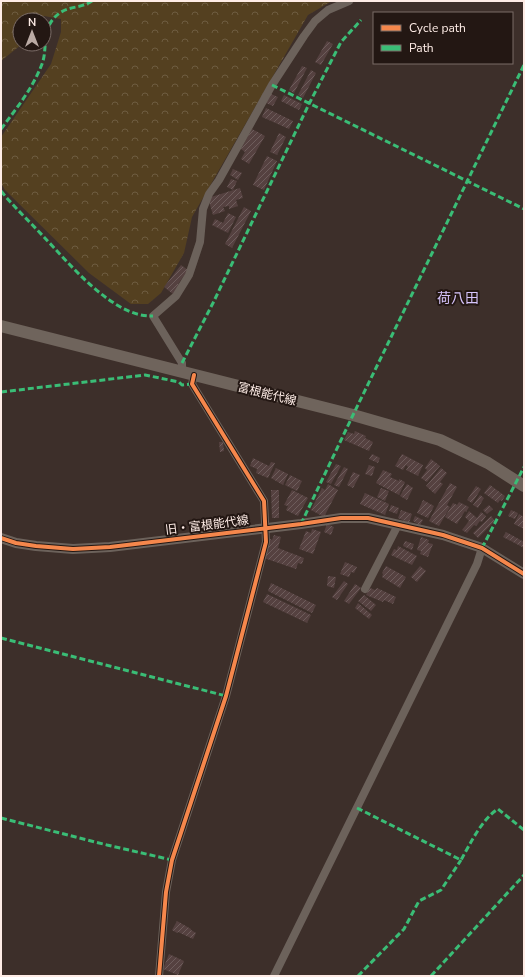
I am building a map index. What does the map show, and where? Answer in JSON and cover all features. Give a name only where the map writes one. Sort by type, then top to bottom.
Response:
[{"type":"main road","name":"富根能代線","points":[[1,326],[353,415],[440,440],[488,463],[524,486]]},
{"type":"street","points":[[182,372],[182,363],[153,316],[176,296],[189,275],[200,242],[203,209],[209,194],[220,180],[272,85],[315,20],[328,10],[349,1]]},
{"type":"street","points":[[159,976],[166,892],[172,860],[226,696],[266,542],[264,501],[192,384],[194,375]]},
{"type":"street","name":"旧・富根能代線","points":[[1,538],[16,543],[36,546],[73,549],[110,547],[341,518],[368,518],[443,535],[482,548],[524,574]]},
{"type":"street","points":[[365,589],[398,525]]},
{"type":"street","points":[[274,976],[477,564],[482,548]]},
{"type":"green space","points":[[1,1],[332,1],[308,15],[192,217],[184,253],[161,293],[148,304],[131,304],[89,273],[5,190],[1,183],[1,137],[51,64],[61,32],[61,19],[52,17],[52,12],[12,12],[12,52],[1,61]]},
{"type":"building","points":[[327,41],[333,44],[321,65],[315,62]]},
{"type":"building","points":[[302,66],[307,68],[294,93],[289,90]]},
{"type":"building","points":[[311,70],[316,73],[303,98],[298,95]]},
{"type":"building","points":[[271,94],[278,97],[273,106],[266,103]]},
{"type":"building","points":[[284,95],[302,104],[299,110],[281,101]]},
{"type":"building","points":[[266,108],[293,121],[289,129],[262,117]]},
{"type":"building","points":[[252,129],[265,136],[249,164],[241,159],[245,152],[241,149]]},
{"type":"building","points":[[279,133],[286,137],[277,155],[270,152]]},
{"type":"building","points":[[267,156],[277,161],[264,190],[253,185]]},
{"type":"building","points":[[233,169],[242,173],[238,180],[230,175]]},
{"type":"building","points":[[231,179],[237,181],[233,190],[227,187]]},
{"type":"building","points":[[240,188],[243,198],[236,200],[238,206],[229,209],[229,206],[223,207],[225,211],[213,215],[208,198]]},
{"type":"building","points":[[244,207],[251,211],[232,248],[225,244]]},
{"type":"building","points":[[228,213],[236,217],[228,233],[212,225],[215,219],[223,223]]},
{"type":"building","points":[[181,265],[188,270],[173,294],[164,287]]},
{"type":"building","points":[[355,431],[366,436],[365,438],[373,442],[369,451],[344,440],[348,432],[354,434]]},
{"type":"building","points":[[219,442],[223,442],[224,451],[220,452]]},
{"type":"building","points":[[372,454],[380,458],[378,463],[369,459]]},
{"type":"building","points":[[402,454],[423,465],[418,476],[406,470],[408,467],[406,465],[403,470],[395,466]]},
{"type":"building","points":[[253,458],[269,466],[271,462],[275,463],[268,478],[256,473],[257,469],[250,466]]},
{"type":"building","points":[[431,459],[440,466],[427,482],[421,478],[427,470],[425,468]]},
{"type":"building","points":[[336,464],[341,466],[331,484],[326,482]]},
{"type":"building","points":[[369,465],[375,467],[372,476],[365,474]]},
{"type":"building","points":[[344,467],[348,469],[339,487],[334,485]]},
{"type":"building","points":[[276,468],[288,474],[283,485],[271,478]]},
{"type":"building","points":[[441,468],[447,473],[440,482],[443,484],[435,494],[426,486]]},
{"type":"building","points":[[383,470],[392,474],[390,477],[405,482],[399,495],[376,483]]},
{"type":"building","points":[[353,472],[360,475],[353,488],[347,485]]},
{"type":"building","points":[[290,475],[302,481],[297,491],[285,485]]},
{"type":"building","points":[[450,483],[457,487],[447,505],[450,507],[439,526],[429,521]]},
{"type":"building","points":[[328,484],[338,490],[324,517],[311,510],[322,488],[325,490]]},
{"type":"building","points":[[407,484],[413,488],[407,500],[400,496]]},
{"type":"building","points":[[490,485],[505,496],[502,501],[500,500],[498,503],[484,493]]},
{"type":"building","points":[[476,486],[481,489],[472,503],[467,500]]},
{"type":"building","points":[[381,488],[389,491],[385,501],[377,497]]},
{"type":"building","points":[[271,490],[279,490],[279,518],[272,518]]},
{"type":"building","points":[[292,490],[308,498],[298,516],[286,510],[288,506],[284,505]]},
{"type":"building","points":[[365,493],[389,504],[385,515],[360,504]]},
{"type":"building","points":[[480,495],[484,498],[478,508],[473,505]]},
{"type":"building","points":[[423,500],[434,506],[428,518],[417,513]]},
{"type":"building","points":[[459,502],[469,507],[457,524],[445,517],[453,503],[457,505]]},
{"type":"building","points":[[391,505],[399,508],[397,514],[389,511]]},
{"type":"building","points":[[489,505],[493,509],[487,514],[483,510]]},
{"type":"building","points":[[401,510],[412,514],[409,523],[398,518]]},
{"type":"building","points":[[511,510],[518,513],[515,519],[508,516]]},
{"type":"building","points":[[469,511],[477,518],[481,512],[486,516],[482,522],[480,521],[476,526],[474,525],[467,533],[462,530],[469,521],[465,517]]},
{"type":"building","points":[[519,514],[524,517],[524,529],[514,524]]},
{"type":"building","points":[[415,516],[423,520],[420,525],[413,521]]},
{"type":"building","points":[[491,516],[495,521],[478,538],[473,533]]},
{"type":"building","points":[[327,524],[334,527],[331,535],[324,532]]},
{"type":"building","points":[[312,529],[321,532],[313,554],[299,549],[306,531],[311,533]]},
{"type":"building","points":[[506,532],[524,542],[524,548],[503,537]]},
{"type":"building","points":[[274,535],[281,537],[278,548],[304,558],[302,564],[298,563],[296,569],[264,558],[270,539],[272,540]]},
{"type":"building","points":[[421,537],[429,540],[428,543],[433,544],[428,557],[420,554],[421,551],[417,550]]},
{"type":"building","points":[[405,541],[414,544],[412,550],[403,546]]},
{"type":"building","points":[[398,546],[417,556],[412,565],[391,555],[394,549],[397,550]]},
{"type":"building","points":[[345,562],[357,567],[354,573],[351,572],[349,577],[340,574]]},
{"type":"building","points":[[386,566],[406,577],[400,588],[382,577],[382,573]]},
{"type":"building","points":[[420,566],[426,571],[417,582],[411,577]]},
{"type":"building","points":[[328,576],[336,577],[334,588],[327,586]]},
{"type":"building","points":[[344,581],[348,584],[337,600],[332,597]]},
{"type":"building","points":[[271,583],[316,605],[312,613],[268,591]]},
{"type":"building","points":[[355,584],[361,588],[349,604],[344,601]]},
{"type":"building","points":[[370,588],[375,590],[377,588],[396,597],[393,604],[384,600],[383,602],[366,595]]},
{"type":"building","points":[[267,594],[311,615],[307,623],[263,602]]},
{"type":"building","points":[[364,595],[376,605],[371,611],[358,601]]},
{"type":"building","points":[[358,603],[372,615],[369,619],[355,608]]},
{"type":"building","points":[[177,921],[196,933],[193,939],[172,930]]},
{"type":"building","points":[[169,954],[184,961],[178,975],[163,969]]},
{"type":"marked path","points":[[1,129],[24,98],[38,73],[44,58],[47,29],[54,18],[68,9],[87,4],[92,1]]},
{"type":"marked path","points":[[182,363],[341,42],[361,20]]},
{"type":"marked path","points":[[301,524],[524,65]]},
{"type":"marked path","points":[[272,85],[524,209]]},
{"type":"marked path","points":[[1,191],[79,274],[107,299],[138,314],[153,316]]},
{"type":"marked path","points":[[1,392],[145,375],[179,382],[182,385],[192,384]]},
{"type":"marked path","points":[[482,548],[524,467]]},
{"type":"marked path","points":[[1,638],[226,696]]},
{"type":"marked path","points":[[357,808],[461,860],[472,839],[482,825],[492,813],[498,809],[524,830]]},
{"type":"marked path","points":[[1,818],[172,860]]},
{"type":"marked path","points":[[358,976],[404,929],[419,901],[441,890],[461,860]]},
{"type":"marked path","points":[[431,976],[524,875]]},
{"type":"cycle path","points":[[159,976],[166,892],[172,860],[226,696],[266,542],[264,501],[192,384],[194,375]]},
{"type":"cycle path","points":[[1,538],[16,543],[36,546],[73,549],[110,547],[341,518],[368,518],[443,535],[482,548],[524,574]]},
{"type":"district","name":"荷八田","points":[[458,298]]}]
